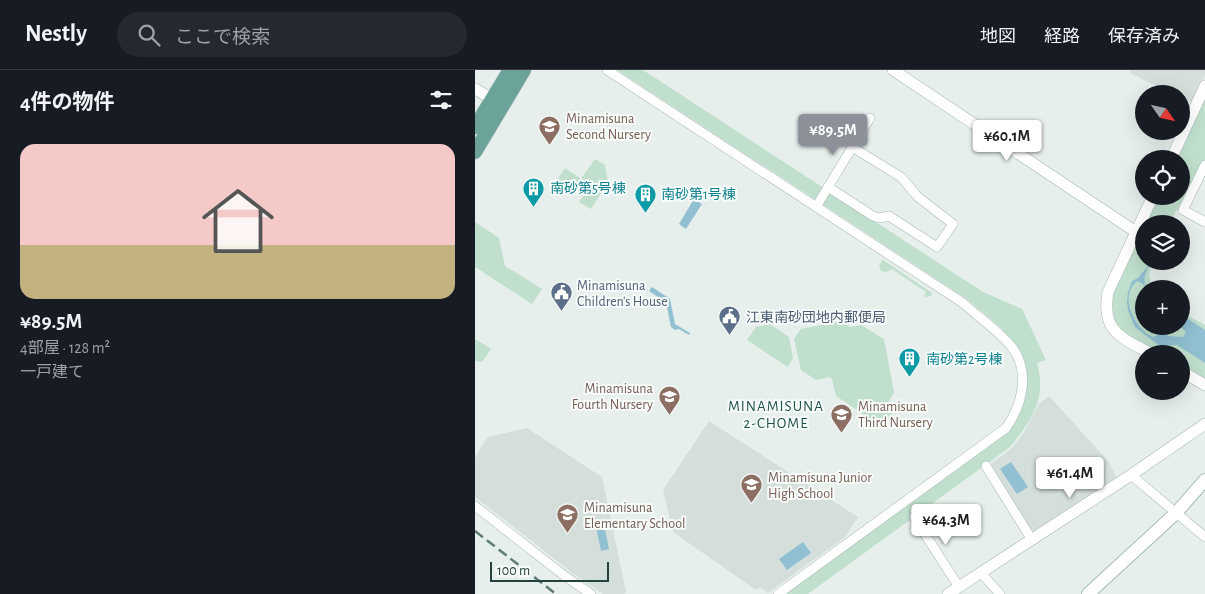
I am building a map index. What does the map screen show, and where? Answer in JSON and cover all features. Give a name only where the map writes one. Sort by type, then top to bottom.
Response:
[{"type":"main road","points":[[475,152],[498,102],[510,70]]},
{"type":"main road","points":[[475,128],[524,70]]},
{"type":"main road","points":[[1101,594],[1179,516],[1205,480]]},
{"type":"main road","points":[[1088,594],[1205,492]]},
{"type":"street","points":[[607,70],[963,303],[1010,345],[1017,356],[1022,374],[1022,394],[1018,408],[1006,428],[778,594]]},
{"type":"street","points":[[897,71],[1135,231]]},
{"type":"street","points":[[1175,150],[1205,86]]},
{"type":"street","points":[[475,89],[498,102]]},
{"type":"street","points":[[816,207],[871,118]]},
{"type":"street","points":[[828,187],[873,216],[879,218],[889,216],[937,247],[953,224],[918,197],[901,178],[852,148]]},
{"type":"street","points":[[1205,165],[1183,210],[1205,222]]},
{"type":"street","points":[[1135,234],[1108,292],[1106,315],[1115,333],[1136,345]]},
{"type":"street","points":[[1190,376],[1205,385]]},
{"type":"street","points":[[948,594],[1131,475],[1205,424]]},
{"type":"street","points":[[986,466],[1031,540]]},
{"type":"street","points":[[1131,475],[1205,537]]},
{"type":"street","points":[[475,506],[566,577],[591,594]]},
{"type":"street","points":[[914,517],[959,587]]},
{"type":"street","points":[[981,573],[1000,594]]},
{"type":"shaded area","points":[[1131,70],[1205,70],[1205,75],[1192,103],[1190,102],[1190,85],[1155,85],[1130,73]]},
{"type":"shaded area","points":[[1049,396],[1108,461],[1117,478],[1033,534],[989,465],[1011,449],[1023,434],[1039,404]]},
{"type":"shaded area","name":"Minamisuna Junior High School","points":[[709,421],[858,517],[845,537],[768,593],[759,587],[756,590],[673,532],[663,490]]},
{"type":"shaded area","name":"Minamisuna Elementary School","points":[[527,428],[602,477],[626,592],[624,594],[603,594],[571,572],[475,497],[475,457],[488,437]]},
{"type":"green space","points":[[617,70],[643,70],[983,292],[1022,309],[1046,360],[1037,363],[1040,376],[1039,398],[1031,418],[1010,447],[808,594],[785,594],[1003,435],[1023,379],[1002,329],[967,299]]},
{"type":"green space","points":[[1205,94],[1205,159],[1190,190],[1190,150],[1178,150],[1183,140],[1190,140],[1190,125]]},
{"type":"green space","points":[[595,159],[605,165],[608,182],[591,209],[579,202],[590,185],[581,179]]},
{"type":"green space","points":[[565,168],[581,179],[570,196],[554,185]]},
{"type":"green space","points":[[1152,205],[1182,205],[1174,215],[1147,215]]},
{"type":"green space","points":[[475,222],[499,238],[505,266],[542,289],[532,304],[475,267]]},
{"type":"green space","points":[[1135,241],[1135,270],[1150,270],[1150,280],[1135,280],[1135,335],[1190,335],[1190,317],[1205,325],[1205,381],[1190,372],[1190,345],[1142,345],[1118,331],[1109,304],[1111,293]]},
{"type":"green space","points":[[883,260],[932,293],[931,296],[924,297],[926,292],[892,269],[887,272],[881,271],[879,266]]},
{"type":"green space","points":[[841,321],[850,327],[861,325],[884,339],[894,392],[889,401],[892,416],[872,420],[836,396],[830,377],[816,380],[801,370],[794,339],[801,329]]},
{"type":"green space","points":[[770,324],[789,337],[793,358],[788,367],[747,340],[756,327]]},
{"type":"green space","points":[[475,339],[491,349],[482,362],[475,361]]},
{"type":"water","points":[[694,199],[702,204],[686,229],[679,224]]},
{"type":"water","points":[[1147,270],[1145,280],[1135,280],[1129,295],[1129,304],[1135,320],[1135,327],[1127,302],[1132,281]]},
{"type":"water","points":[[652,287],[670,299],[675,324],[690,333],[689,335],[671,327],[666,302],[649,291]]},
{"type":"water","points":[[1190,320],[1205,330],[1205,363],[1190,353],[1190,345],[1157,344],[1145,335],[1153,337],[1168,335],[1183,337],[1184,335],[1190,335]]},
{"type":"water","points":[[1011,462],[1028,487],[1017,494],[1000,469]]},
{"type":"water","points":[[603,520],[609,549],[601,551],[595,522]]},
{"type":"water","points":[[803,542],[811,553],[787,570],[779,559]]},
{"type":"railway","points":[[475,531],[556,594]]},
{"type":"place","name":"Minamisuna Second Nursery","points":[[550,145]]},
{"type":"place","name":"南砂第5号棟","points":[[534,207]]},
{"type":"place","name":"南砂第1号棟","points":[[645,213]]},
{"type":"place","name":"Minamisuna Children's House","points":[[561,312]]},
{"type":"place","name":"江東南砂団地内郵便局","points":[[730,336]]},
{"type":"place","name":"南砂第2号棟","points":[[910,378]]},
{"type":"place","name":"Minamisuna Fourth Nursery","points":[[669,415]]},
{"type":"place","name":"Minamisuna Third Nursery","points":[[842,433]]},
{"type":"place","name":"Minamisuna Junior High School","points":[[752,504]]},
{"type":"place","name":"Minamisuna Elementary School","points":[[568,534]]},
{"type":"district","name":"MINAMISUNA 2-CHOME","points":[[776,414]]}]
